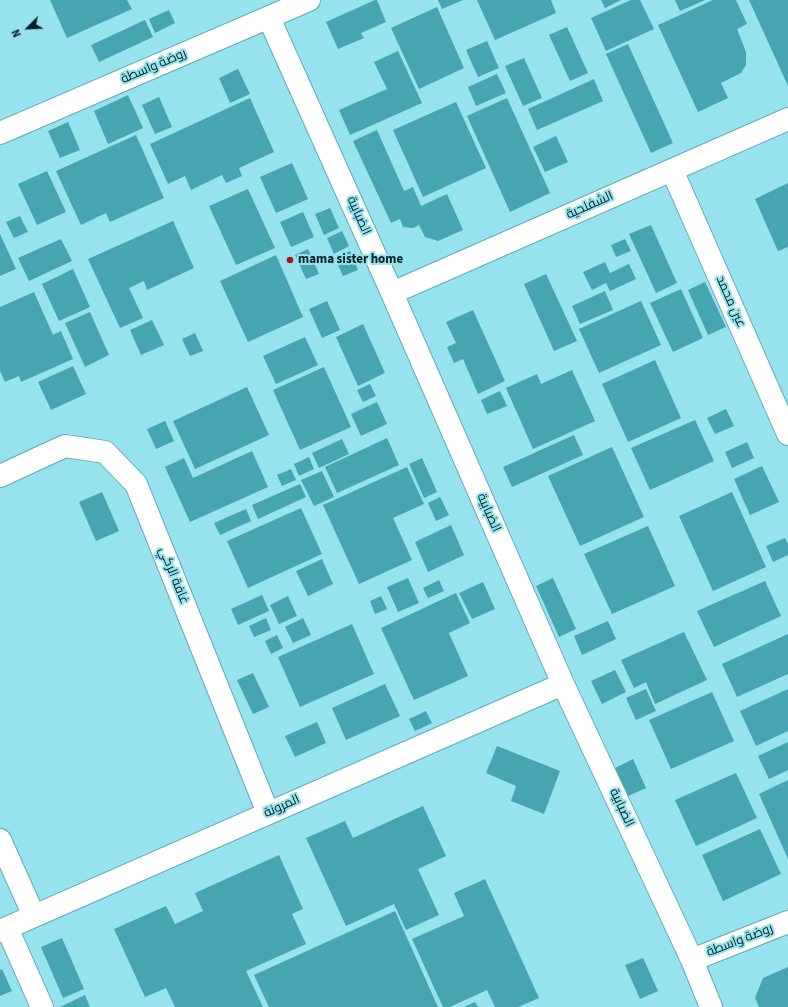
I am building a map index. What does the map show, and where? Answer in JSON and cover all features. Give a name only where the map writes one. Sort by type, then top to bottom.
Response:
[{"type":"street","name":"روضة واسطة","points":[[0,133],[309,0]]},
{"type":"street","name":"الضبابية","points":[[269,18],[392,293],[563,684],[692,960],[711,1007]]},
{"type":"street","name":"الشفلحية","points":[[392,293],[788,120]]},
{"type":"street","name":"عين محمد","points":[[672,170],[788,434]]},
{"type":"street","name":"غافة الركي","points":[[0,476],[65,446],[105,452],[136,484],[268,813]]},
{"type":"street","name":"المرونة","points":[[4,929],[563,684]]},
{"type":"street","points":[[0,840],[34,916]]},
{"type":"street","name":"روضة واسطة","points":[[692,960],[788,922]]},
{"type":"street","points":[[4,929],[42,1007]]},
{"type":"building","points":[[50,0],[127,0],[132,9],[67,38]]},
{"type":"building","points":[[377,0],[386,22],[361,33],[364,38],[338,49],[326,22]]},
{"type":"building","points":[[438,0],[463,0],[442,9]]},
{"type":"building","points":[[477,0],[551,0],[556,13],[495,40]]},
{"type":"building","points":[[601,0],[621,0],[605,8]]},
{"type":"building","points":[[631,0],[640,0],[654,29],[606,51],[591,18]]},
{"type":"building","points":[[675,0],[705,0],[680,11]]},
{"type":"building","points":[[713,0],[736,0],[747,24],[737,29],[746,52],[746,65],[741,73],[721,83],[728,98],[698,112],[658,25]]},
{"type":"building","points":[[749,0],[788,0],[788,86]]},
{"type":"building","points":[[437,7],[464,68],[419,89],[391,28]]},
{"type":"building","points":[[169,10],[175,23],[155,33],[149,19]]},
{"type":"building","points":[[145,20],[153,37],[99,62],[91,45]]},
{"type":"building","points":[[567,27],[588,73],[570,81],[549,35]]},
{"type":"building","points":[[487,41],[499,68],[478,77],[466,50]]},
{"type":"building","points":[[628,44],[673,143],[651,153],[606,54]]},
{"type":"building","points":[[398,51],[422,103],[350,135],[339,110],[387,89],[374,62]]},
{"type":"building","points":[[524,58],[542,98],[523,106],[505,66]]},
{"type":"building","points":[[238,69],[250,94],[230,103],[219,78]]},
{"type":"building","points":[[497,74],[506,93],[476,106],[468,87]]},
{"type":"building","points":[[594,79],[603,101],[537,130],[528,109]]},
{"type":"building","points":[[128,95],[143,128],[108,144],[94,111]]},
{"type":"building","points":[[159,97],[172,127],[155,134],[142,105]]},
{"type":"building","points":[[250,98],[274,152],[239,168],[242,176],[226,183],[222,175],[191,190],[185,176],[168,184],[150,144]]},
{"type":"building","points":[[507,98],[550,193],[510,212],[467,116]]},
{"type":"building","points":[[456,102],[486,168],[423,197],[393,130]]},
{"type":"building","points":[[68,122],[80,150],[60,158],[48,131]]},
{"type":"building","points":[[377,130],[404,191],[413,187],[421,206],[447,194],[463,230],[438,241],[425,237],[419,225],[413,228],[403,227],[400,219],[391,223],[353,141]]},
{"type":"building","points":[[136,135],[164,198],[110,222],[106,213],[81,225],[56,171]]},
{"type":"building","points":[[556,136],[568,162],[545,172],[533,147]]},
{"type":"building","points":[[292,163],[308,199],[276,213],[260,177]]},
{"type":"building","points":[[47,171],[66,212],[37,225],[18,184]]},
{"type":"building","points":[[788,183],[788,247],[778,251],[755,199]]},
{"type":"building","points":[[248,189],[275,248],[236,265],[209,206]]},
{"type":"building","points":[[330,208],[339,228],[324,235],[315,214]]},
{"type":"building","points":[[303,212],[314,237],[291,247],[280,222]]},
{"type":"building","points":[[20,216],[28,232],[14,238],[6,222]]},
{"type":"building","points":[[173,221],[194,268],[147,290],[144,281],[129,288],[143,318],[120,328],[88,259]]},
{"type":"building","points":[[651,225],[677,283],[656,293],[629,234]]},
{"type":"building","points":[[342,231],[349,246],[334,254],[327,238]]},
{"type":"building","points":[[0,234],[16,269],[0,276]]},
{"type":"building","points":[[61,239],[72,261],[29,281],[18,258]]},
{"type":"building","points":[[625,239],[631,251],[616,257],[611,245]]},
{"type":"building","points":[[308,249],[319,274],[306,279],[295,255]]},
{"type":"building","points":[[350,251],[358,270],[343,276],[335,258]]},
{"type":"building","points":[[276,255],[303,317],[248,342],[220,281]]},
{"type":"building","points":[[605,262],[610,273],[629,264],[636,279],[610,291],[606,283],[592,290],[583,272]]},
{"type":"building","points":[[73,269],[90,307],[59,321],[42,284]]},
{"type":"building","points":[[546,274],[577,341],[554,351],[524,284]]},
{"type":"building","points":[[705,282],[726,327],[708,335],[688,290]]},
{"type":"building","points":[[681,289],[703,338],[673,352],[650,303]]},
{"type":"building","points":[[605,291],[613,310],[580,324],[572,306]]},
{"type":"building","points":[[34,292],[53,335],[61,331],[73,359],[21,382],[19,376],[5,382],[0,371],[0,307]]},
{"type":"building","points":[[327,301],[340,330],[322,338],[309,309]]},
{"type":"building","points":[[641,301],[661,345],[599,373],[579,329]]},
{"type":"building","points":[[473,310],[505,381],[478,394],[463,359],[454,363],[447,347],[456,343],[446,322]]},
{"type":"building","points":[[90,312],[109,355],[85,367],[65,323]]},
{"type":"building","points":[[152,320],[164,345],[141,355],[130,330]]},
{"type":"building","points":[[363,324],[385,373],[358,386],[336,337]]},
{"type":"building","points":[[195,333],[203,351],[190,356],[182,339]]},
{"type":"building","points":[[305,337],[318,365],[276,384],[263,356]]},
{"type":"building","points":[[655,360],[681,418],[628,442],[602,384]]},
{"type":"building","points":[[73,366],[86,394],[51,410],[38,382]]},
{"type":"building","points":[[324,367],[351,427],[300,450],[273,390]]},
{"type":"building","points":[[572,370],[595,421],[533,449],[506,388],[537,374],[541,384]]},
{"type":"building","points":[[370,384],[376,396],[363,402],[357,390]]},
{"type":"building","points":[[247,387],[269,435],[195,469],[173,421]]},
{"type":"building","points":[[500,391],[507,406],[487,414],[481,400]]},
{"type":"building","points":[[377,402],[387,424],[361,436],[351,414]]},
{"type":"building","points":[[726,409],[734,426],[715,434],[707,418]]},
{"type":"building","points":[[695,420],[714,461],[650,490],[631,448]]},
{"type":"building","points":[[165,421],[174,441],[156,449],[147,429]]},
{"type":"building","points":[[574,435],[583,455],[512,487],[503,467]]},
{"type":"building","points":[[387,438],[399,465],[337,493],[325,467]]},
{"type":"building","points":[[342,439],[349,454],[319,468],[312,453]]},
{"type":"building","points":[[747,442],[754,458],[732,468],[725,452]]},
{"type":"building","points":[[612,447],[644,517],[580,546],[548,476]]},
{"type":"building","points":[[252,451],[268,487],[190,522],[165,467],[184,458],[193,478]]},
{"type":"building","points":[[309,457],[314,469],[299,476],[294,464]]},
{"type":"building","points":[[422,458],[437,492],[424,498],[409,464]]},
{"type":"building","points":[[762,466],[779,502],[750,515],[734,479]]},
{"type":"building","points":[[407,467],[424,504],[393,518],[412,560],[359,584],[323,505]]},
{"type":"building","points":[[291,469],[296,480],[282,486],[277,475]]},
{"type":"building","points":[[322,471],[334,497],[314,506],[301,480]]},
{"type":"building","points":[[300,484],[306,497],[258,519],[252,505]]},
{"type":"building","points":[[102,492],[119,531],[96,541],[79,502]]},
{"type":"building","points":[[732,492],[766,567],[713,591],[679,516]]},
{"type":"building","points":[[440,497],[449,515],[436,521],[428,503]]},
{"type":"building","points":[[301,508],[322,554],[248,588],[227,541]]},
{"type":"building","points":[[246,509],[251,521],[220,535],[214,523]]},
{"type":"building","points":[[451,525],[464,555],[428,572],[415,542]]},
{"type":"building","points":[[648,526],[675,586],[612,614],[584,554]]},
{"type":"building","points":[[785,538],[788,544],[788,555],[773,562],[766,546]]},
{"type":"building","points":[[322,559],[333,584],[308,596],[296,571]]},
{"type":"building","points":[[408,578],[419,603],[398,612],[387,587]]},
{"type":"building","points":[[553,578],[576,629],[559,637],[536,586]]},
{"type":"building","points":[[439,580],[444,591],[428,598],[423,588]]},
{"type":"building","points":[[765,581],[781,616],[714,647],[697,611]]},
{"type":"building","points":[[483,582],[495,609],[472,619],[459,593]]},
{"type":"building","points":[[456,593],[470,623],[449,633],[468,676],[414,700],[381,628]]},
{"type":"building","points":[[262,595],[269,611],[238,625],[231,609]]},
{"type":"building","points":[[288,596],[297,616],[279,624],[270,605]]},
{"type":"building","points":[[381,596],[387,609],[375,614],[370,601]]},
{"type":"building","points":[[266,618],[271,630],[254,637],[249,626]]},
{"type":"building","points":[[303,618],[311,635],[293,643],[285,627]]},
{"type":"building","points":[[608,621],[616,639],[582,655],[574,636]]},
{"type":"building","points":[[352,624],[374,674],[300,707],[278,657]]},
{"type":"building","points":[[684,632],[707,680],[655,704],[646,682],[634,688],[621,660]]},
{"type":"building","points":[[788,634],[788,674],[737,697],[722,664]]},
{"type":"building","points":[[277,635],[283,648],[271,654],[265,641]]},
{"type":"building","points":[[615,670],[626,692],[602,704],[591,681]]},
{"type":"building","points":[[253,673],[269,707],[253,714],[237,680]]},
{"type":"building","points":[[385,684],[400,716],[346,740],[332,708]]},
{"type":"building","points":[[646,689],[656,711],[636,720],[626,698]]},
{"type":"building","points":[[788,689],[788,731],[756,746],[740,711]]},
{"type":"building","points":[[712,692],[734,741],[671,769],[649,720]]},
{"type":"building","points":[[426,711],[432,723],[415,731],[409,719]]},
{"type":"building","points":[[317,722],[326,743],[295,757],[285,736]]},
{"type":"building","points":[[788,742],[788,770],[769,779],[758,756]]},
{"type":"building","points":[[497,746],[560,771],[544,814],[511,801],[516,786],[486,773]]},
{"type":"building","points":[[633,759],[646,788],[628,796],[615,768]]},
{"type":"building","points":[[736,773],[757,818],[696,846],[675,800]]},
{"type":"building","points":[[788,780],[788,859],[759,794]]},
{"type":"building","points":[[423,806],[446,856],[418,869],[439,915],[406,930],[394,904],[346,926],[306,838],[345,821],[353,838]]},
{"type":"building","points":[[760,829],[781,874],[723,901],[702,855]]},
{"type":"building","points":[[279,855],[303,909],[292,914],[306,944],[246,971],[263,1007],[175,1007],[166,988],[145,997],[114,929],[166,906],[175,924],[203,911],[195,893]]},
{"type":"building","points":[[485,879],[539,998],[518,1007],[495,1007],[487,990],[450,1007],[443,1007],[412,939],[464,916],[454,893]]},
{"type":"building","points":[[395,911],[438,1007],[269,1007],[254,975]]},
{"type":"building","points":[[62,938],[84,989],[63,998],[41,947]]},
{"type":"building","points":[[643,958],[658,991],[640,999],[625,965]]},
{"type":"building","points":[[788,967],[788,1007],[759,1007],[755,998],[763,978]]},
{"type":"building","points":[[2,969],[12,991],[0,996],[0,970]]},
{"type":"building","points":[[85,995],[90,1007],[60,1007]]},
{"type":"building","points":[[475,1002],[478,1007],[464,1007]]},
{"type":"place","name":"mama sister home","points":[[290,260]]}]
